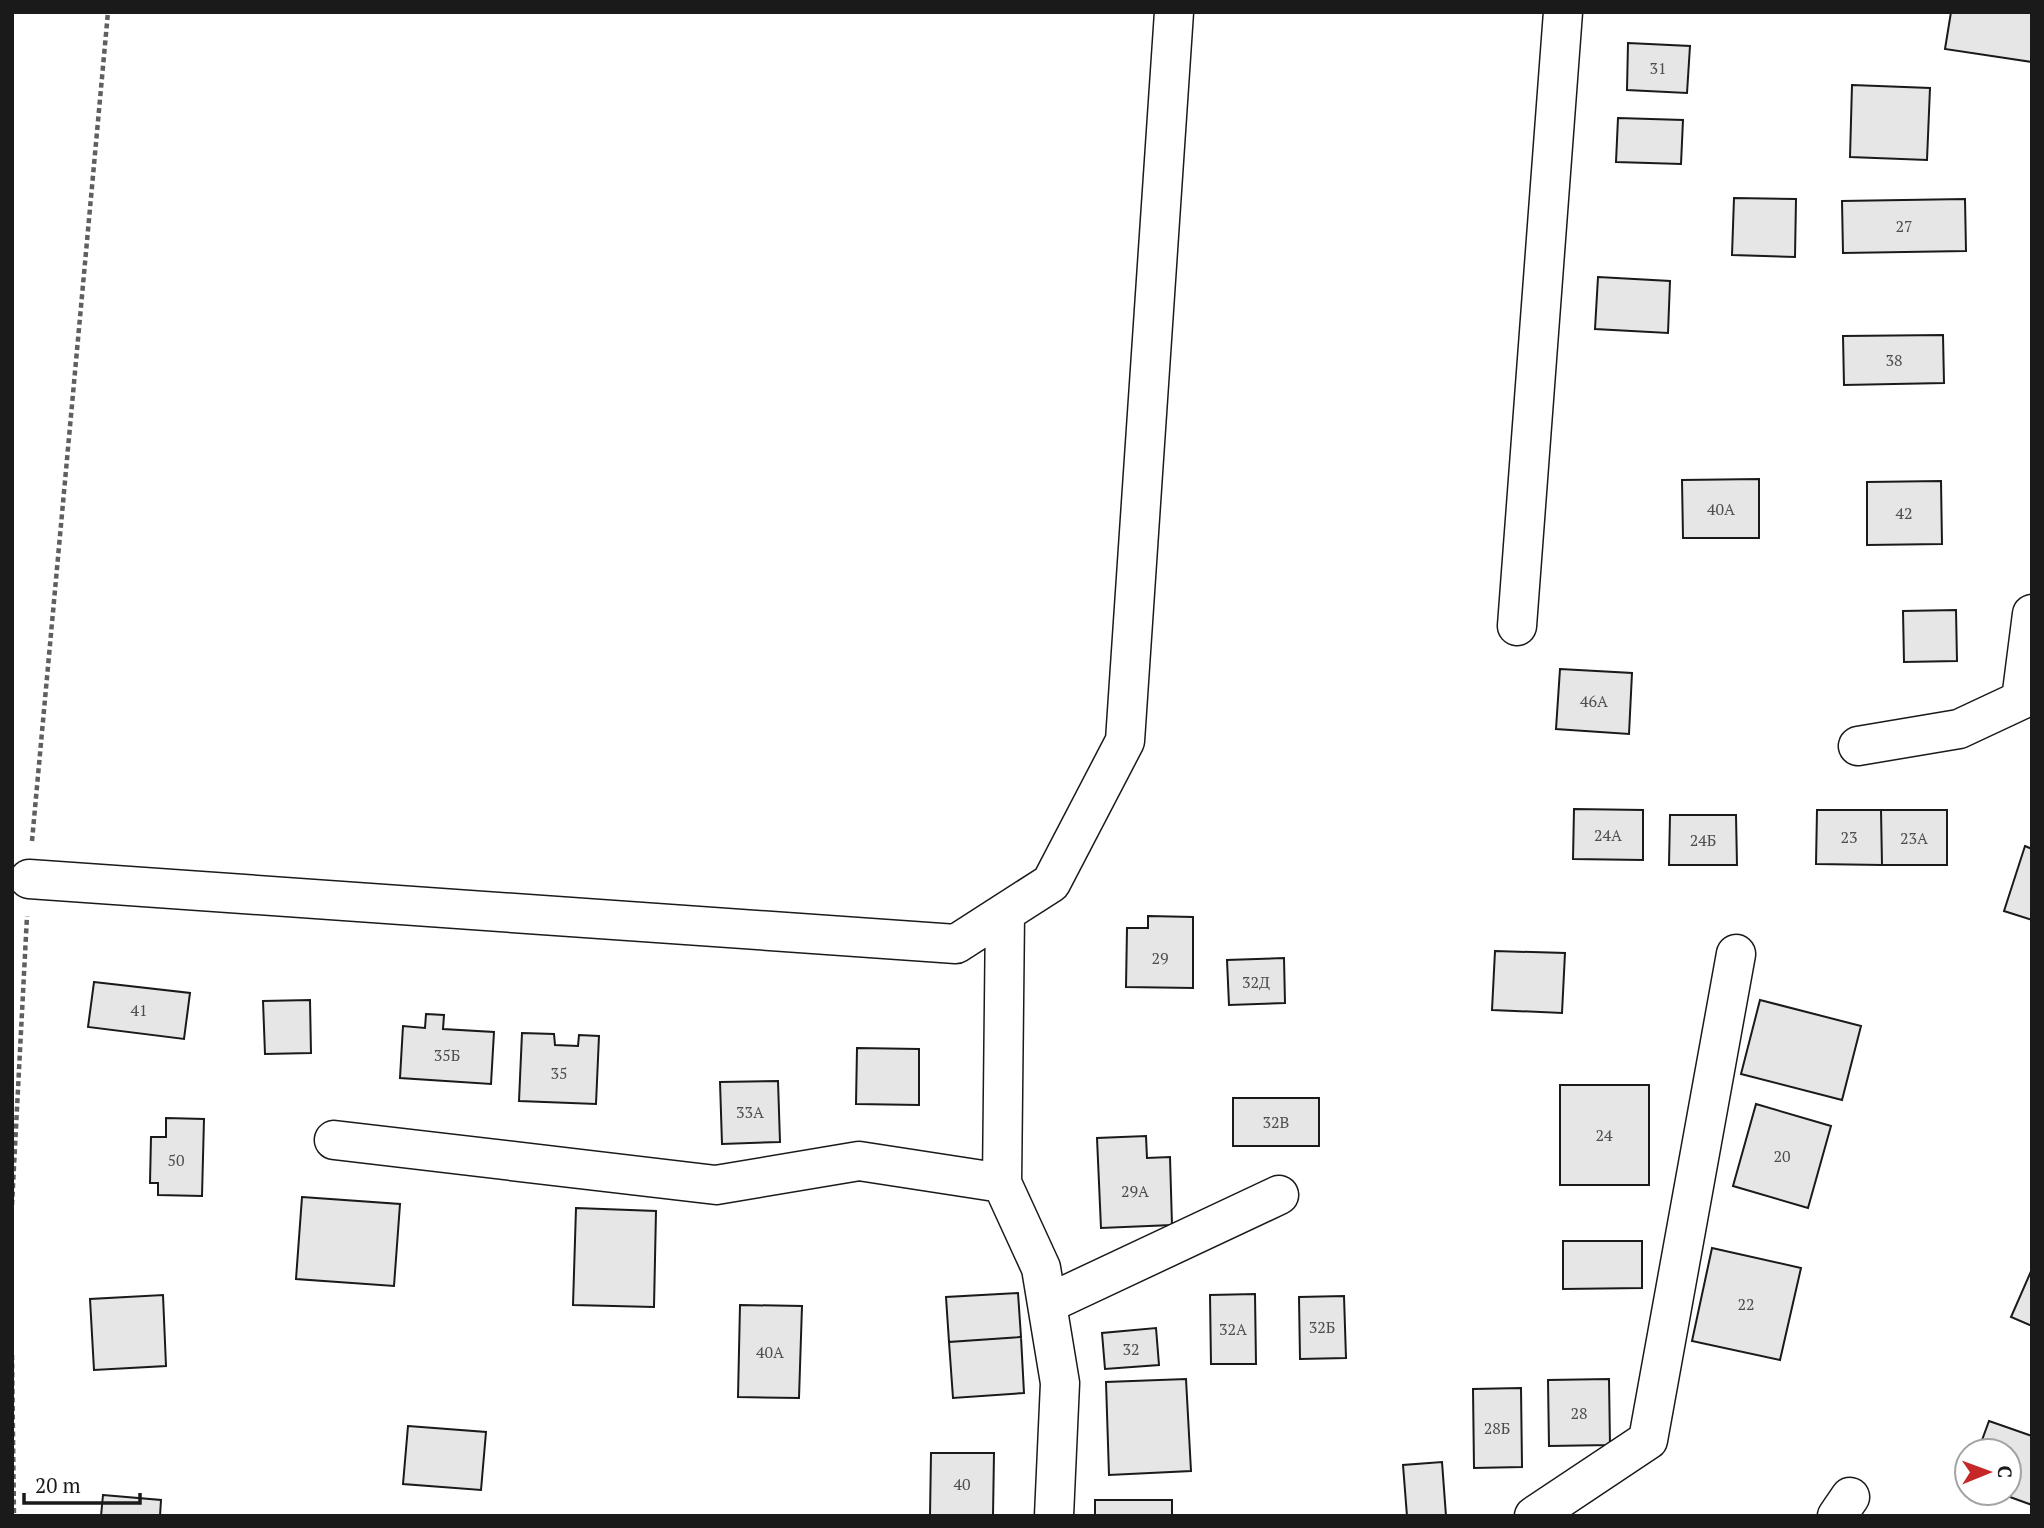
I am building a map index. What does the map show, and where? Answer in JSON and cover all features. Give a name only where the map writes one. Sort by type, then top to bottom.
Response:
[{"type":"street","points":[[29,879],[957,944],[1051,883],[1125,741],[1174,12]]},
{"type":"street","points":[[1517,626],[1563,12]]},
{"type":"street","points":[[1858,746],[1959,729],[2021,700],[2032,614]]},
{"type":"street","points":[[1005,913],[1002,1182],[1041,1268],[1060,1383],[1054,1516]]},
{"type":"street","points":[[1534,1516],[1648,1440],[1736,954]]},
{"type":"street","points":[[334,1140],[716,1185],[859,1161],[1002,1182]]},
{"type":"street","points":[[1047,1304],[1279,1195]]},
{"type":"path","points":[[12,1205],[29,879],[108,12]]},
{"type":"path","points":[[12,1355],[14,1516]]},
{"type":"building","points":[[1951,12],[2032,12],[2032,62],[1945,49]]},
{"type":"building","points":[[1628,43],[1690,46],[1687,93],[1627,90]]},
{"type":"building","points":[[1852,85],[1930,88],[1927,160],[1850,157]]},
{"type":"building","points":[[1618,118],[1683,120],[1681,164],[1616,162]]},
{"type":"building","points":[[1734,198],[1796,199],[1795,257],[1732,255]]},
{"type":"building","points":[[1965,199],[1966,251],[1843,253],[1842,201]]},
{"type":"building","points":[[1598,277],[1670,281],[1668,333],[1595,329]]},
{"type":"building","points":[[1943,335],[1944,383],[1844,385],[1843,336]]},
{"type":"building","points":[[1759,479],[1759,538],[1683,538],[1682,480]]},
{"type":"building","points":[[1941,481],[1942,544],[1867,545],[1867,482]]},
{"type":"building","points":[[1956,610],[1957,661],[1904,662],[1903,611]]},
{"type":"building","points":[[1560,669],[1632,673],[1629,734],[1556,729]]},
{"type":"building","points":[[1574,809],[1643,810],[1643,860],[1573,859]]},
{"type":"building","points":[[1817,810],[1881,810],[1882,865],[1816,864]]},
{"type":"building","points":[[1881,810],[1947,810],[1947,865],[1882,865]]},
{"type":"building","points":[[1670,815],[1736,815],[1737,865],[1669,865]]},
{"type":"building","points":[[2025,846],[2032,849],[2032,920],[2004,911]]},
{"type":"building","points":[[1148,916],[1193,917],[1193,988],[1126,987],[1127,928],[1148,928]]},
{"type":"building","points":[[1495,951],[1565,953],[1562,1013],[1492,1010]]},
{"type":"building","points":[[1284,958],[1285,1003],[1229,1005],[1227,960]]},
{"type":"building","points":[[94,982],[190,993],[184,1039],[88,1027]]},
{"type":"building","points":[[310,1000],[311,1053],[265,1054],[263,1001]]},
{"type":"building","points":[[1760,1000],[1861,1026],[1842,1100],[1741,1074]]},
{"type":"building","points":[[426,1014],[444,1015],[443,1029],[494,1032],[491,1084],[400,1078],[403,1026],[425,1028]]},
{"type":"building","points":[[522,1033],[554,1034],[555,1045],[578,1046],[579,1035],[599,1036],[596,1104],[519,1101]]},
{"type":"building","points":[[857,1048],[919,1049],[919,1105],[856,1104]]},
{"type":"building","points":[[778,1081],[780,1142],[722,1144],[720,1082]]},
{"type":"building","points":[[1560,1085],[1649,1085],[1649,1185],[1560,1185]]},
{"type":"building","points":[[1233,1098],[1319,1098],[1319,1146],[1233,1146]]},
{"type":"building","points":[[1756,1104],[1831,1126],[1808,1208],[1733,1186]]},
{"type":"building","points":[[166,1118],[204,1119],[202,1196],[158,1195],[158,1183],[150,1183],[151,1137],[166,1137]]},
{"type":"building","points":[[1146,1136],[1147,1158],[1170,1157],[1172,1225],[1101,1228],[1097,1138]]},
{"type":"building","points":[[302,1197],[400,1204],[394,1286],[296,1279]]},
{"type":"building","points":[[576,1208],[656,1211],[654,1307],[573,1305]]},
{"type":"building","points":[[1563,1241],[1642,1241],[1642,1288],[1563,1289]]},
{"type":"building","points":[[1712,1248],[1801,1268],[1780,1360],[1692,1341]]},
{"type":"building","points":[[2032,1269],[2032,1326],[2011,1317]]},
{"type":"building","points":[[1018,1293],[1021,1337],[949,1342],[946,1297]]},
{"type":"building","points":[[1255,1294],[1256,1364],[1211,1364],[1210,1295]]},
{"type":"building","points":[[163,1295],[166,1366],[94,1370],[90,1299]]},
{"type":"building","points":[[1344,1296],[1346,1358],[1300,1359],[1299,1297]]},
{"type":"building","points":[[740,1305],[802,1306],[799,1398],[738,1397]]},
{"type":"building","points":[[1156,1328],[1159,1365],[1105,1369],[1102,1333]]},
{"type":"building","points":[[1021,1337],[1024,1393],[953,1398],[949,1342]]},
{"type":"building","points":[[1186,1379],[1191,1471],[1109,1475],[1106,1382]]},
{"type":"building","points":[[1609,1379],[1610,1445],[1549,1446],[1548,1380]]},
{"type":"building","points":[[1521,1388],[1522,1467],[1474,1468],[1473,1389]]},
{"type":"building","points":[[1989,1421],[2032,1436],[2032,1505],[2023,1502],[2023,1437],[1983,1437]]},
{"type":"building","points":[[408,1426],[486,1432],[481,1490],[403,1484]]},
{"type":"building","points":[[931,1453],[994,1453],[993,1516],[930,1516]]},
{"type":"building","points":[[1442,1462],[1446,1516],[1407,1516],[1403,1465]]},
{"type":"building","points":[[103,1495],[161,1500],[160,1516],[101,1516]]},
{"type":"building","points":[[1095,1500],[1172,1500],[1172,1516],[1095,1516]]}]
